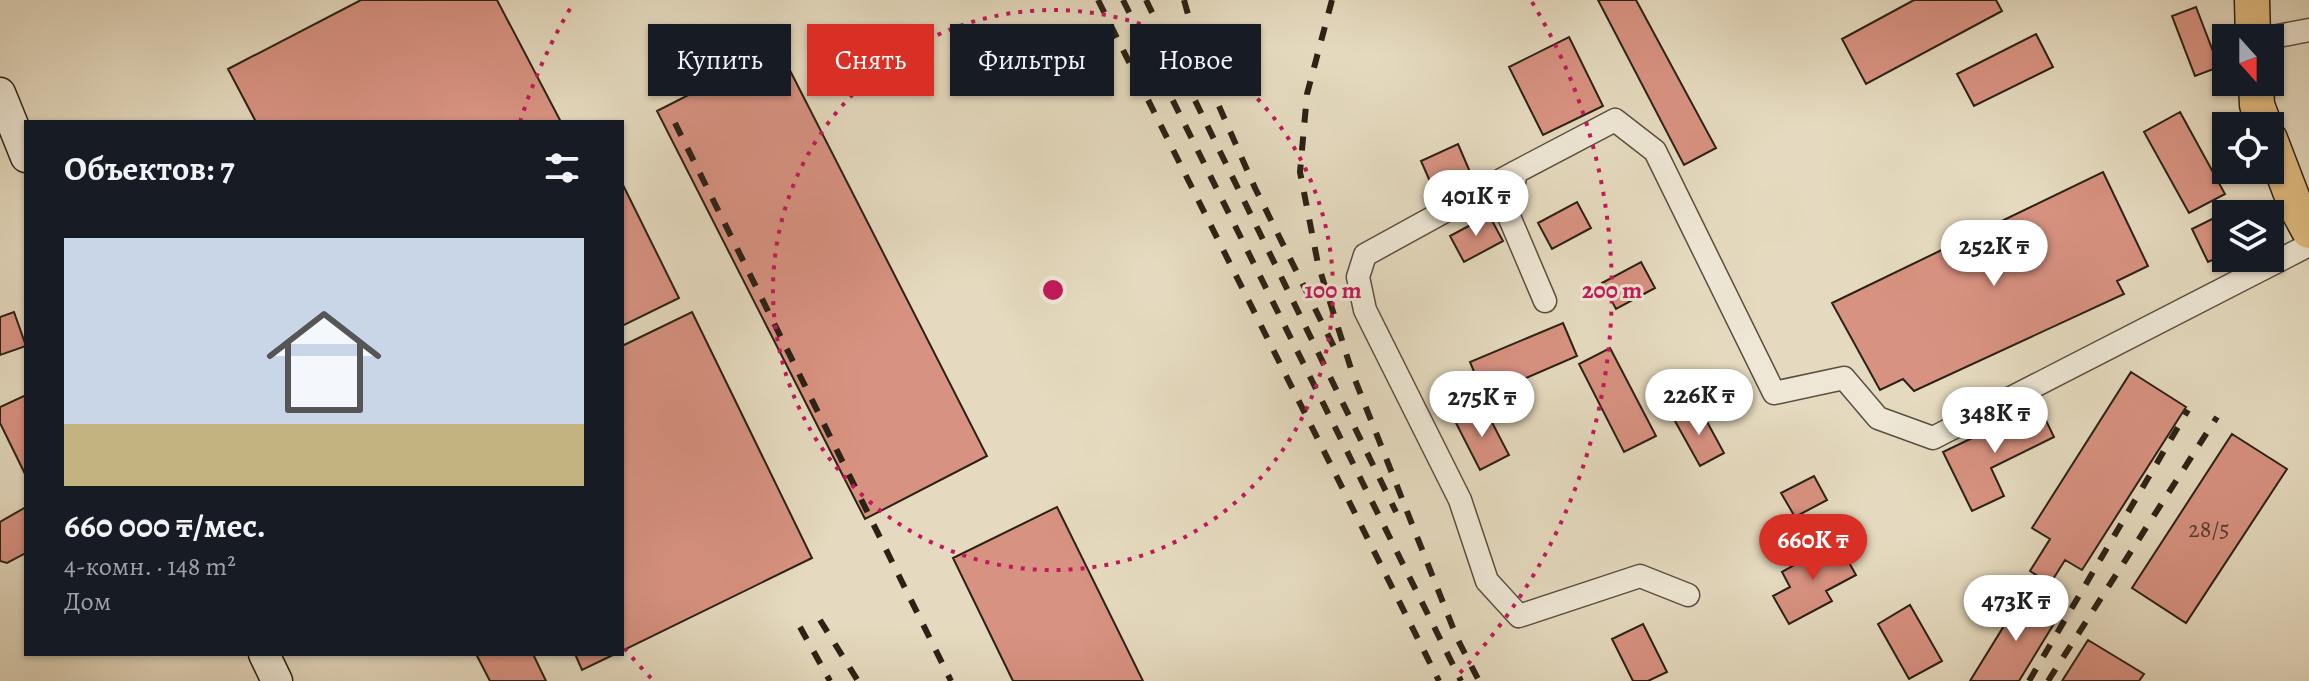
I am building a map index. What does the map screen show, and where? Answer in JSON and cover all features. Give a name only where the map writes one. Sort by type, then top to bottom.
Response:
[{"type":"main road","points":[[2252,0],[2253,24]]},
{"type":"main road","points":[[0,93],[24,152]]},
{"type":"main road","points":[[2284,176],[2309,231]]},
{"type":"main road","points":[[265,656],[277,681]]},
{"type":"street","points":[[2284,35],[2309,30]]},
{"type":"street","points":[[1688,595],[1640,576],[1519,616],[1487,581],[1460,500],[1365,310],[1358,277],[1365,255],[1615,120],[1655,151],[1774,393],[1844,378],[1878,418],[1933,438],[2309,245]]},
{"type":"street","points":[[1516,172],[1508,214],[1545,301]]},
{"type":"building","points":[[361,0],[497,0],[560,120],[255,120],[228,69]]},
{"type":"building","points":[[1598,0],[1636,0],[1716,148],[1684,165]]},
{"type":"building","points":[[1914,0],[1996,0],[2002,11],[1866,84],[1842,39]]},
{"type":"building","points":[[2196,7],[2212,49],[2212,70],[2195,76],[2172,16]]},
{"type":"building","points":[[2036,34],[2053,67],[1974,106],[1957,74]]},
{"type":"building","points":[[1569,37],[1603,106],[1543,135],[1509,67]]},
{"type":"building","points":[[791,72],[987,456],[865,519],[657,111],[687,96],[791,96]]},
{"type":"building","points":[[2180,112],[2212,170],[2212,184],[2220,184],[2225,194],[2189,213],[2144,132]]},
{"type":"building","points":[[1458,144],[1473,179],[1436,195],[1421,161]]},
{"type":"building","points":[[2103,172],[2148,266],[2117,281],[2124,294],[1914,391],[1903,379],[1880,390],[1832,303]]},
{"type":"building","points":[[624,187],[679,298],[624,325]]},
{"type":"building","points":[[1577,202],[1591,228],[1552,249],[1538,223]]},
{"type":"building","points":[[1489,215],[1503,241],[1464,262],[1450,236]]},
{"type":"building","points":[[2212,219],[2212,260],[2208,262],[2192,229]]},
{"type":"building","points":[[1641,262],[1655,288],[1616,309],[1602,283]]},
{"type":"building","points":[[14,312],[24,347],[0,355],[0,317]]},
{"type":"building","points":[[692,312],[812,558],[624,650],[624,345]]},
{"type":"building","points":[[1563,323],[1577,356],[1484,396],[1470,362]]},
{"type":"building","points":[[1610,348],[1656,436],[1624,452],[1579,364]]},
{"type":"building","points":[[2131,372],[2186,407],[2082,570],[2065,560],[2050,584],[2030,571],[2050,539],[2032,528]]},
{"type":"building","points":[[24,396],[24,472],[0,423],[0,407]]},
{"type":"building","points":[[2039,406],[2054,437],[1991,468],[2004,496],[1972,511],[1943,452]]},
{"type":"building","points":[[1699,407],[1724,453],[1700,466],[1675,421]]},
{"type":"building","points":[[1485,409],[1509,455],[1480,470],[1456,423]]},
{"type":"building","points":[[2232,434],[2287,469],[2186,623],[2132,588]]},
{"type":"building","points":[[1814,476],[1827,500],[1795,517],[1781,493]]},
{"type":"building","points":[[1057,507],[1143,681],[1013,681],[953,558]]},
{"type":"building","points":[[24,508],[24,554],[7,563],[0,561],[0,522]]},
{"type":"building","points":[[1837,541],[1856,575],[1826,591],[1832,601],[1789,624],[1773,596],[1790,587],[1782,572]]},
{"type":"building","points":[[2023,595],[2058,617],[2019,681],[1970,681]]},
{"type":"building","points":[[1910,605],[1942,661],[1909,679],[1878,624]]},
{"type":"building","points":[[1643,624],[1667,672],[1648,681],[1633,681],[1612,639]]},
{"type":"building","points":[[2088,640],[2144,674],[2139,681],[2062,681]]},
{"type":"building","points":[[477,656],[534,656],[546,681],[490,681]]},
{"type":"building","points":[[576,656],[611,656],[582,670]]},
{"type":"railway","points":[[1098,0],[1439,681]]},
{"type":"railway","points":[[1123,0],[1461,681]]},
{"type":"railway","points":[[1146,0],[1396,512]]},
{"type":"railway","points":[[1184,0],[1204,72],[1255,188],[1338,355]]},
{"type":"railway","points":[[1332,0],[1307,94],[1300,172],[1318,264],[1352,372],[1457,638],[1479,681]]},
{"type":"railway","points":[[675,123],[951,681]]},
{"type":"railway","points":[[2029,681],[2188,410]]},
{"type":"railway","points":[[2048,681],[2217,417]]},
{"type":"railway","points":[[820,620],[858,681]]},
{"type":"railway","points":[[800,627],[830,681]]}]
